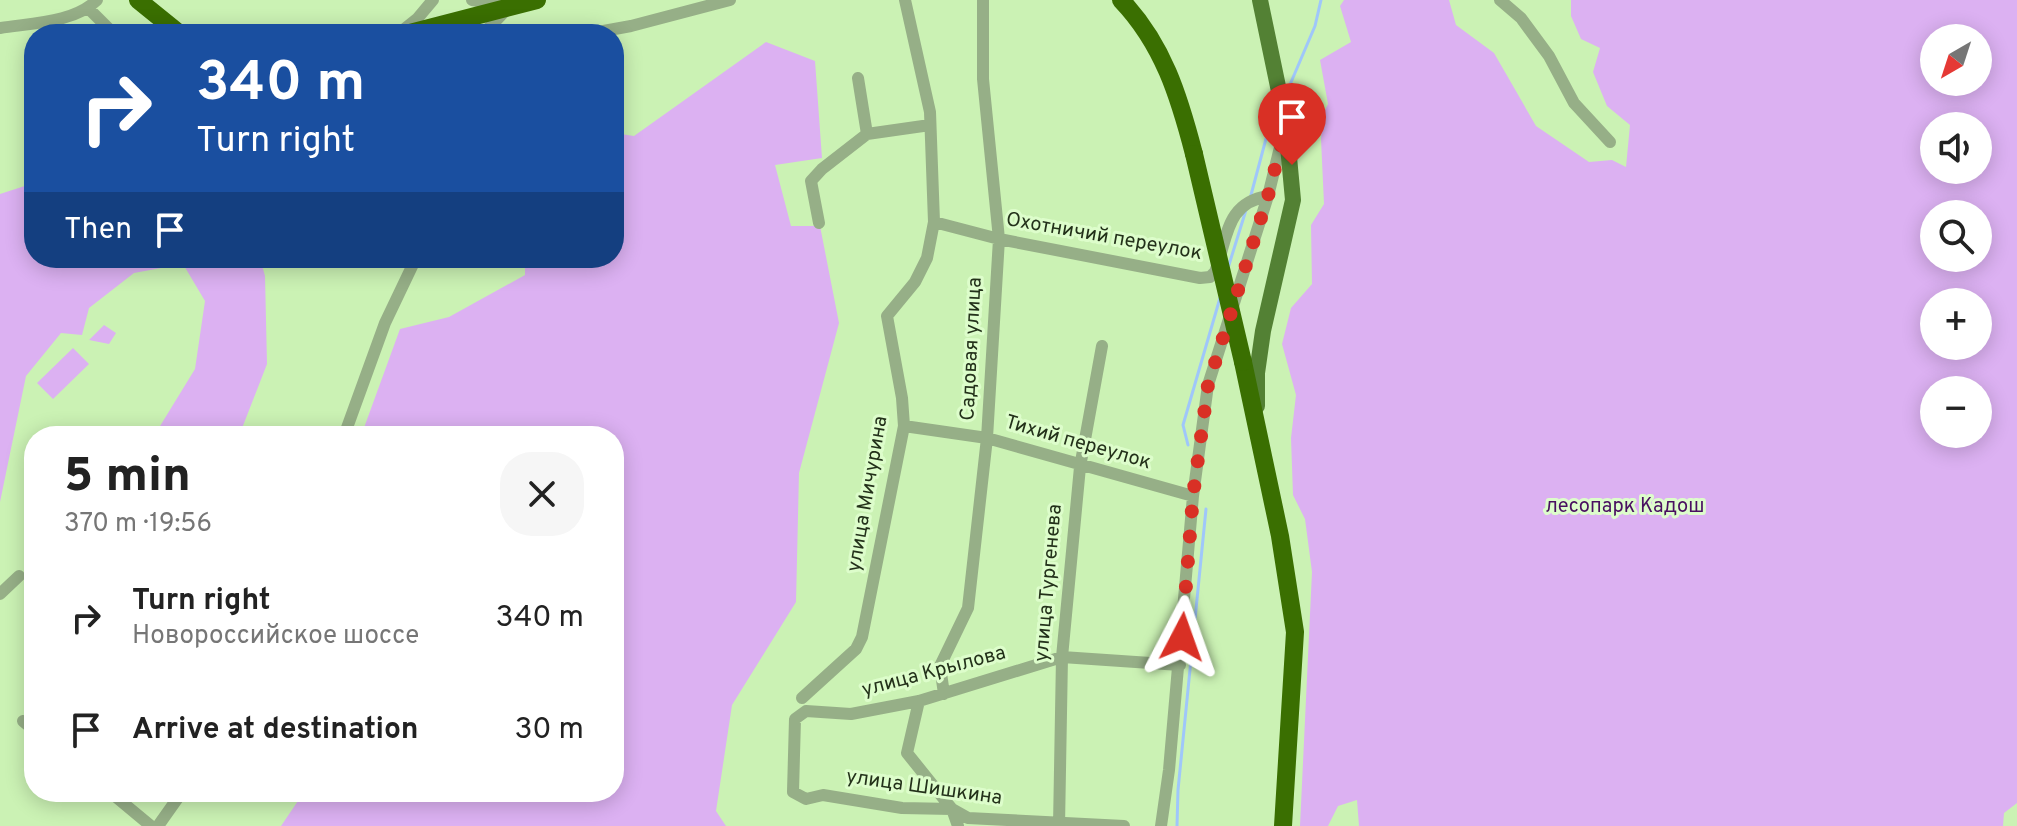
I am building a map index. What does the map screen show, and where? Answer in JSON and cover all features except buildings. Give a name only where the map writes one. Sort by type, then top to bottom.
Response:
[{"type":"highway","points":[[138,0],[168,24]]},
{"type":"highway","points":[[445,24],[537,0]]},
{"type":"highway","points":[[1121,0],[1158,47],[1174,82],[1258,427],[1291,592],[1295,632],[1283,826]]},
{"type":"main road","points":[[1258,427],[1257,373],[1261,345],[1293,200],[1285,122],[1260,0]]},
{"type":"street","points":[[411,24],[433,0]]},
{"type":"street","points":[[472,0],[511,7]]},
{"type":"street","points":[[624,27],[730,0]]},
{"type":"street","name":"улица Мичурина","points":[[802,698],[856,649],[862,637],[904,426],[887,316],[915,282],[927,258],[934,222],[930,125],[920,60],[905,0]]},
{"type":"street","name":"Садовая улица","points":[[944,694],[940,666],[968,608],[987,438],[999,239],[983,79],[983,0]]},
{"type":"street","points":[[1500,0],[1521,18],[1549,56],[1574,103],[1610,142]]},
{"type":"street","points":[[26,24],[58,19],[93,4],[107,24]]},
{"type":"street","points":[[491,24],[511,7]]},
{"type":"street","points":[[0,28],[24,24]]},
{"type":"street","points":[[858,78],[867,134]]},
{"type":"street","points":[[1161,826],[1180,665],[1193,496],[1208,385],[1268,196],[1285,122]]},
{"type":"street","points":[[819,223],[811,181],[822,169],[867,134],[930,125]]},
{"type":"street","name":"Охотничий переулок","points":[[934,222],[999,239],[1200,278],[1210,277],[1218,264],[1232,218],[1239,207],[1253,199],[1268,196]]},
{"type":"street","points":[[348,426],[385,323],[411,268]]},
{"type":"street","name":"улица Тургенева","points":[[1060,825],[1062,657],[1080,467],[1102,346]]},
{"type":"street","name":"Тихий переулок","points":[[904,426],[987,438],[1080,467],[1193,496]]},
{"type":"street","points":[[0,594],[19,576]]},
{"type":"street","name":"улица Крылова","points":[[795,719],[806,711],[851,714],[919,701],[1062,657],[1180,665]]},
{"type":"street","points":[[919,701],[907,753],[952,809],[958,826]]},
{"type":"street","name":"улица Шишкина","points":[[795,719],[793,792],[806,799],[823,795],[902,808],[952,809],[968,818],[1124,826]]},
{"type":"street","points":[[122,802],[151,826]]},
{"type":"street","points":[[158,826],[175,802]]},
{"type":"green space","name":"лесопарк Кадош","points":[[1344,0],[1449,0],[1456,25],[1494,53],[1536,126],[1589,162],[1612,160],[1626,167],[1630,125],[1607,106],[1593,72],[1600,48],[1581,39],[1571,16],[1571,0],[2017,0],[2017,803],[2004,813],[2003,826],[1359,826],[1357,800],[1338,806],[1328,826],[1300,826],[1312,572],[1305,519],[1293,495],[1291,438],[1296,395],[1282,344],[1291,308],[1312,284],[1311,225],[1324,204],[1321,139],[1323,114],[1328,104],[1320,60],[1351,42],[1340,6]]},
{"type":"green space","points":[[766,42],[815,61],[822,158],[775,165],[791,226],[820,226],[839,323],[799,473],[796,602],[732,705],[716,811],[726,826],[281,826],[297,802],[624,802],[624,426],[365,426],[400,329],[449,317],[525,275],[525,268],[624,268],[624,134],[634,136]]},
{"type":"green space","points":[[24,186],[24,268],[161,268],[134,273],[89,308],[82,335],[61,333],[26,376],[0,502],[0,194]]},
{"type":"green space","points":[[185,268],[263,268],[267,364],[243,426],[160,426],[195,369],[205,301]]},
{"type":"green space","points":[[104,325],[116,333],[109,344],[89,340]]},
{"type":"green space","points":[[73,348],[89,364],[53,399],[37,383]]},
{"type":"waterway","points":[[1286,94],[1315,26],[1321,0]]},
{"type":"waterway","points":[[1251,195],[1276,111]]},
{"type":"waterway","points":[[1228,268],[1246,210]]},
{"type":"waterway","points":[[1188,445],[1183,425],[1220,298]]},
{"type":"waterway","points":[[1177,826],[1206,509]]},
{"type":"route","points":[[1182,637],[1193,496],[1208,385],[1268,196],[1286,125],[1292,165]]}]
